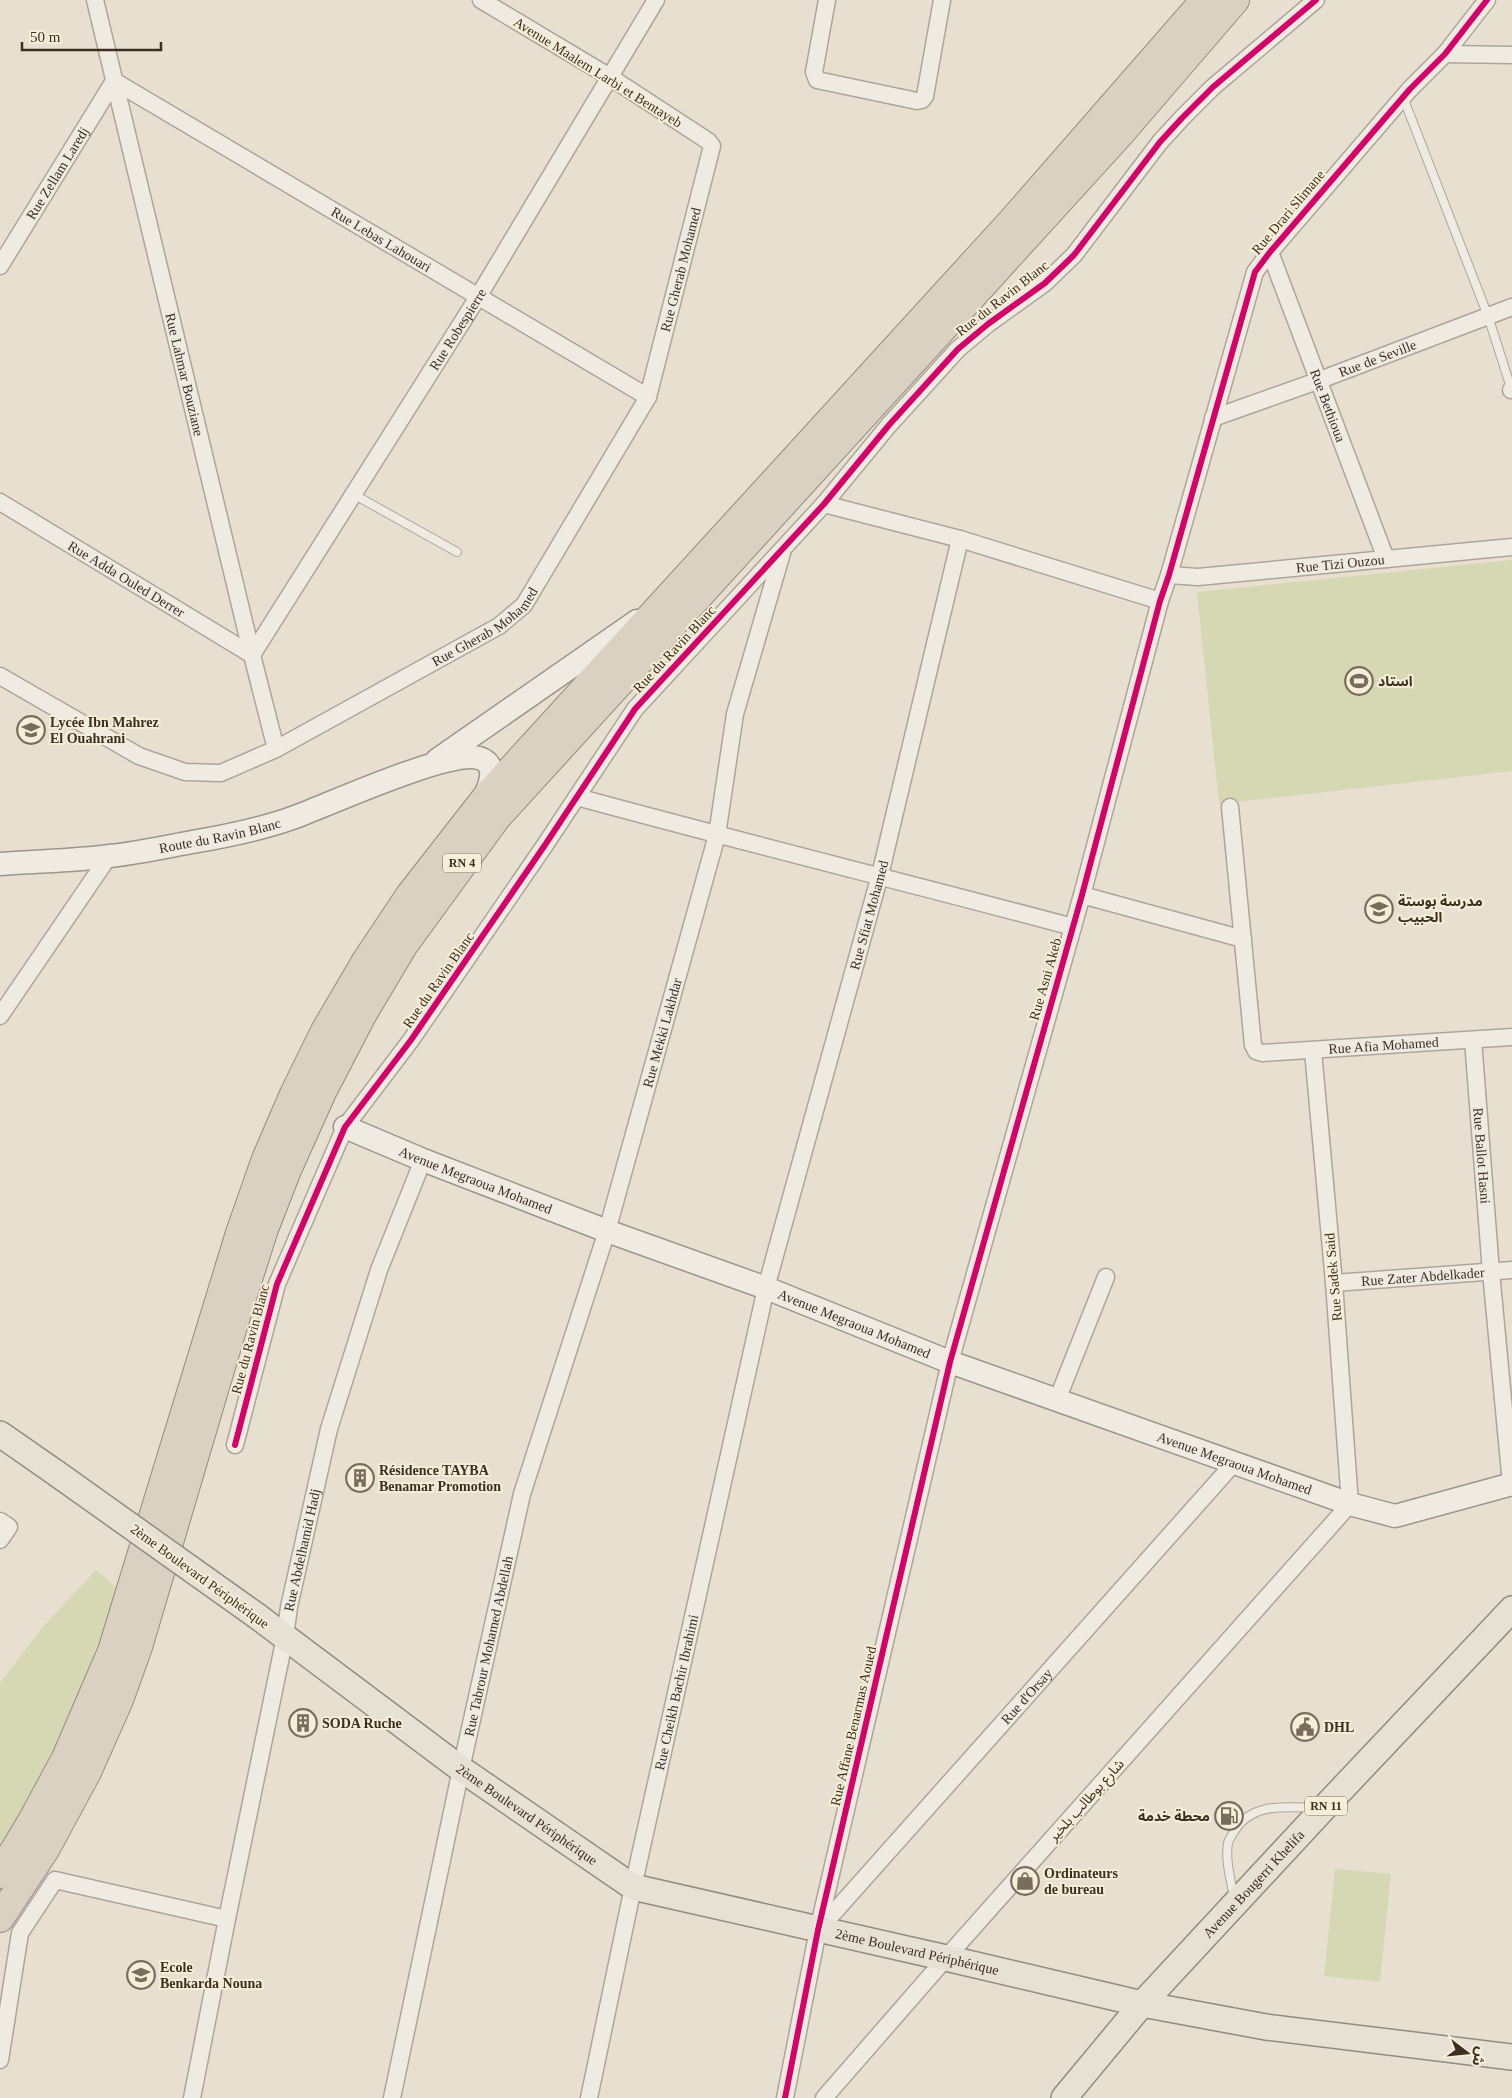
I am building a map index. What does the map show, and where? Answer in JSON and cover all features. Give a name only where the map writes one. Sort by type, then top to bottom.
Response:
[{"type":"highway","name":"RN 4","points":[[0,1874],[32,1821],[66,1758],[112,1650],[240,1234],[266,1159],[294,1094],[325,1031],[366,960],[410,895],[477,808],[1013,220],[1205,0]]},
{"type":"highway","name":"RN 4","points":[[0,1918],[46,1848],[87,1772],[119,1700],[143,1628],[233,1326],[264,1229],[286,1170],[339,1058],[403,946],[497,817],[1118,136],[1235,0]]},
{"type":"main road","name":"2ème Boulevard Périphérique","points":[[0,1434],[257,1616],[461,1769],[633,1887],[1142,2004],[1275,2028],[1512,2057]]},
{"type":"main road","name":"Avenue Bougerri Khelifa","points":[[1064,2098],[1142,2004],[1512,1609]]},
{"type":"street","name":"Rue Lahmar Bouziane","points":[[94,0],[276,749]]},
{"type":"street","name":"Avenue Maalem Larbi et Bentayeb","points":[[482,0],[610,77],[708,141],[712,146]]},
{"type":"street","name":"Rue Robespierre","points":[[252,655],[478,296],[656,0]]},
{"type":"street","points":[[827,0],[814,72],[817,80],[917,101],[922,100],[925,96],[942,0]]},
{"type":"street","name":"Rue du Ravin Blanc","points":[[235,1445],[277,1284],[345,1127],[411,1040],[578,797],[635,710],[824,504],[890,425],[958,349],[988,324],[1045,283],[1074,255],[1160,142],[1182,118],[1213,87],[1316,0]]},
{"type":"street","name":"Rue Drari Slimane","points":[[1160,601],[1255,272],[1403,97],[1445,54],[1487,0]]},
{"type":"street","points":[[1445,54],[1512,55]]},
{"type":"street","name":"Rue Zellam Laredj","points":[[0,266],[114,81]]},
{"type":"street","name":"Rue Lebas Lahouari","points":[[114,81],[648,397]]},
{"type":"street","name":"Rue Gherab Mohamed","points":[[0,676],[139,756],[185,772],[221,773],[276,749],[499,626],[516,614],[531,594],[648,397],[712,146]]},
{"type":"street","name":"Rue Bethioua","points":[[1270,252],[1320,380],[1386,559]]},
{"type":"street","name":"Rue de Seville","points":[[1213,418],[1320,380],[1512,307]]},
{"type":"street","name":"Rue Adda Ouled Derrer","points":[[0,502],[252,655]]},
{"type":"street","points":[[824,504],[960,539],[1160,601]]},
{"type":"street","name":"Rue Sfiat Mohamed","points":[[766,1288],[880,875],[960,539]]},
{"type":"street","name":"Rue Tizi Ouzou","points":[[1169,575],[1198,577],[1512,546]]},
{"type":"street","name":"Rue Mekki Lakhdar","points":[[607,1231],[717,835],[735,714],[783,549]]},
{"type":"street","name":"Rue Asni Akeb","points":[[950,1362],[1082,895],[1160,601]]},
{"type":"street","points":[[430,764],[660,606]]},
{"type":"street","points":[[430,764],[464,758],[479,758],[485,761],[491,769],[492,779],[488,790],[477,808]]},
{"type":"street","name":"Route du Ravin Blanc","points":[[0,864],[109,856],[230,835],[293,818],[430,764]]},
{"type":"street","points":[[578,797],[1073,927]]},
{"type":"street","points":[[1082,895],[1243,940],[1230,807]]},
{"type":"street","points":[[0,1016],[109,856]]},
{"type":"street","name":"Rue Afia Mohamed","points":[[1243,940],[1253,1046],[1256,1051],[1262,1053],[1313,1051],[1512,1037]]},
{"type":"street","name":"Rue Ballot Hasni","points":[[1473,1040],[1491,1272],[1512,1484]]},
{"type":"street","name":"Rue Sadek Said","points":[[1313,1051],[1334,1283],[1350,1504]]},
{"type":"street","name":"Avenue Megraoua Mohamed","points":[[345,1127],[423,1160],[607,1231],[766,1288],[950,1362],[1350,1504],[1394,1516],[1512,1484]]},
{"type":"street","name":"Rue Abdelhamid Hadj","points":[[192,2098],[297,1572],[329,1429],[379,1270],[423,1160]]},
{"type":"street","name":"Rue Tabrour Mohamed Abdellah","points":[[392,2098],[461,1769],[522,1494],[607,1231]]},
{"type":"street","name":"Rue Zater Abdelkader","points":[[1334,1283],[1512,1270]]},
{"type":"street","points":[[1056,1400],[1106,1278]]},
{"type":"street","name":"Rue Cheikh Bachir Ibrahimi","points":[[589,2098],[633,1887],[766,1288]]},
{"type":"street","name":"Rue Affane Benarmas Aoued","points":[[786,2098],[818,1930],[950,1362]]},
{"type":"street","name":"Rue d'Orsay","points":[[818,1930],[1234,1462]]},
{"type":"street","name":"شارع بوطالب بلخير","points":[[824,2098],[1350,1504]]},
{"type":"street","points":[[0,1521],[9,1527],[0,1540]]},
{"type":"street","points":[[0,2060],[20,1933],[55,1880],[227,1919]]},
{"type":"lane","points":[[1403,97],[1488,316],[1512,391]]},
{"type":"lane","points":[[354,494],[457,552]]},
{"type":"lane","points":[[1235,1904],[1229,1870],[1228,1842],[1238,1826],[1251,1813],[1280,1806],[1323,1809]]},
{"type":"green space","name":"استاد","points":[[1512,560],[1512,771],[1219,804],[1197,592]]},
{"type":"green space","points":[[96,1570],[120,1591],[100,1638],[77,1701],[32,1801],[0,1843],[0,1683],[41,1629]]},
{"type":"green space","points":[[1335,1869],[1391,1874],[1380,1982],[1324,1976]]},
{"type":"cycle path","points":[[235,1445],[277,1284],[345,1127],[411,1040],[545,845],[635,709],[824,504],[889,425],[958,349],[988,324],[1045,283],[1074,255],[1160,142],[1182,118],[1213,87],[1316,0]]},
{"type":"cycle path","points":[[785,2098],[818,1930],[950,1362],[1082,895],[1160,601],[1255,272],[1410,89],[1445,54],[1487,0]]},
{"type":"place","name":"استاد","points":[[1359,681]]},
{"type":"place","name":"Lycée Ibn Mahrez El Ouahrani","points":[[31,730]]},
{"type":"place","name":"مدرسة بوستة الحبيب","points":[[1379,909]]},
{"type":"place","name":"Résidence TAYBA Benamar Promotion","points":[[360,1478]]},
{"type":"place","name":"SODA Ruche","points":[[303,1723]]},
{"type":"place","name":"DHL","points":[[1305,1727]]},
{"type":"place","name":"محطة خدمة","points":[[1229,1816]]},
{"type":"place","name":"Ordinateurs de bureau","points":[[1025,1881]]},
{"type":"place","name":"Ecole Benkarda Nouna","points":[[141,1975]]}]
